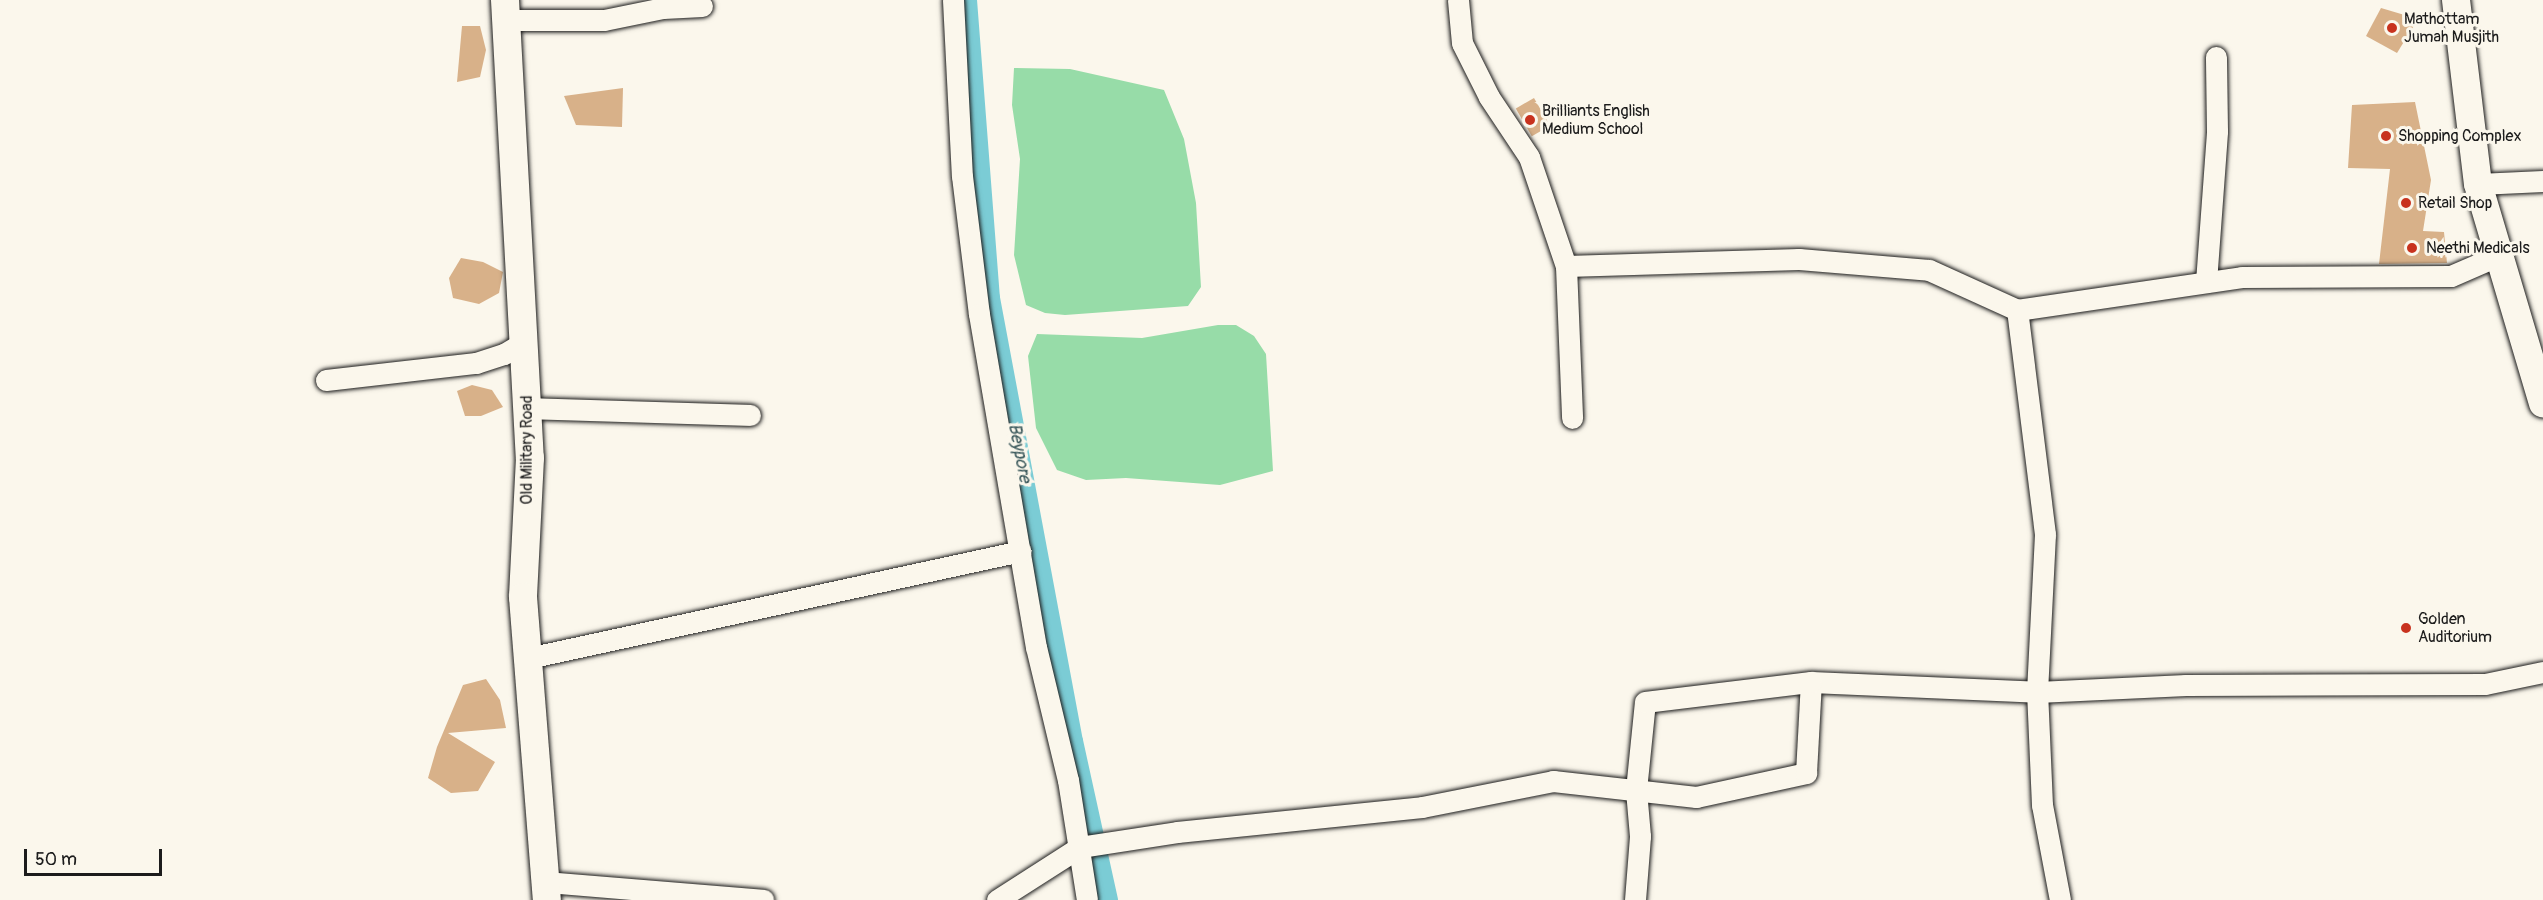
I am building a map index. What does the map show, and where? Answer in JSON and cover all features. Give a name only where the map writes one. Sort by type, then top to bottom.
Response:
[{"type":"main road","points":[[2456,0],[2478,184],[2497,256],[2543,404]]},
{"type":"main road","name":"Old Military Road","points":[[506,10],[530,458],[523,597],[547,891]]},
{"type":"street","points":[[953,0],[962,176],[978,303],[1022,551],[1036,647],[1080,847],[1087,900]]},
{"type":"street","points":[[1458,0],[1462,43],[1489,97],[1529,157],[1566,266],[1572,418]]},
{"type":"street","points":[[506,10],[604,20],[663,8],[702,6]]},
{"type":"street","points":[[2206,282],[2217,131],[2216,57]]},
{"type":"street","points":[[2478,184],[2543,181]]},
{"type":"street","points":[[1566,266],[1799,259],[1929,270],[2017,309],[2242,277],[2451,276],[2497,256]]},
{"type":"street","points":[[2017,309],[2045,534],[2037,692],[2042,805],[2058,900]]},
{"type":"street","points":[[326,380],[476,363],[504,354],[524,342]]},
{"type":"street","points":[[527,408],[750,415]]},
{"type":"street","points":[[528,658],[1022,551]]},
{"type":"street","points":[[1635,900],[1640,836],[1636,790],[1645,702],[1811,682],[2037,692],[2186,685],[2485,684],[2543,672]]},
{"type":"street","points":[[997,900],[1080,847],[1177,832],[1422,807],[1553,781],[1696,797],[1806,773],[1811,682]]},
{"type":"street","points":[[547,891],[763,900]]},
{"type":"green space","points":[[1014,68],[1070,69],[1164,90],[1184,139],[1196,203],[1201,287],[1188,306],[1065,315],[1045,313],[1026,305],[1014,255],[1020,159],[1012,105]]},
{"type":"green space","points":[[1218,325],[1236,325],[1254,336],[1266,354],[1273,471],[1220,485],[1126,478],[1086,480],[1057,470],[1036,428],[1028,356],[1037,334],[1142,338]]},
{"type":"building","name":"Mathottam Jumah Musjith","points":[[2381,8],[2418,19],[2397,53],[2366,36]]},
{"type":"building","points":[[462,26],[480,26],[486,50],[480,77],[457,82]]},
{"type":"building","points":[[623,88],[622,127],[576,125],[564,96]]},
{"type":"building","name":"Brilliants English Medium School","points":[[1534,98],[1550,126],[1532,136],[1516,108]]},
{"type":"building","points":[[2415,102],[2431,180],[2423,231],[2444,232],[2447,263],[2379,264],[2390,169],[2348,168],[2352,105]]},
{"type":"building","points":[[461,258],[483,262],[503,272],[499,293],[479,304],[453,298],[449,278]]},
{"type":"building","points":[[472,385],[492,390],[503,407],[481,416],[465,416],[457,391]]},
{"type":"building","points":[[486,679],[500,700],[506,728],[448,733],[495,762],[478,791],[451,793],[428,778],[437,747],[463,685]]},
{"type":"waterway","name":"Beypore","points":[[967,0],[990,298],[1073,741],[1108,900]]},
{"type":"place","name":"Mathottam Jumah Musjith","points":[[2392,28]]},
{"type":"place","name":"Brilliants English Medium School","points":[[1530,120]]},
{"type":"place","name":"Shopping Complex","points":[[2386,136]]},
{"type":"place","name":"Retail Shop","points":[[2406,203]]},
{"type":"place","name":"Neethi Medicals","points":[[2412,248]]},
{"type":"place","name":"Golden Auditorium","points":[[2406,628]]}]
